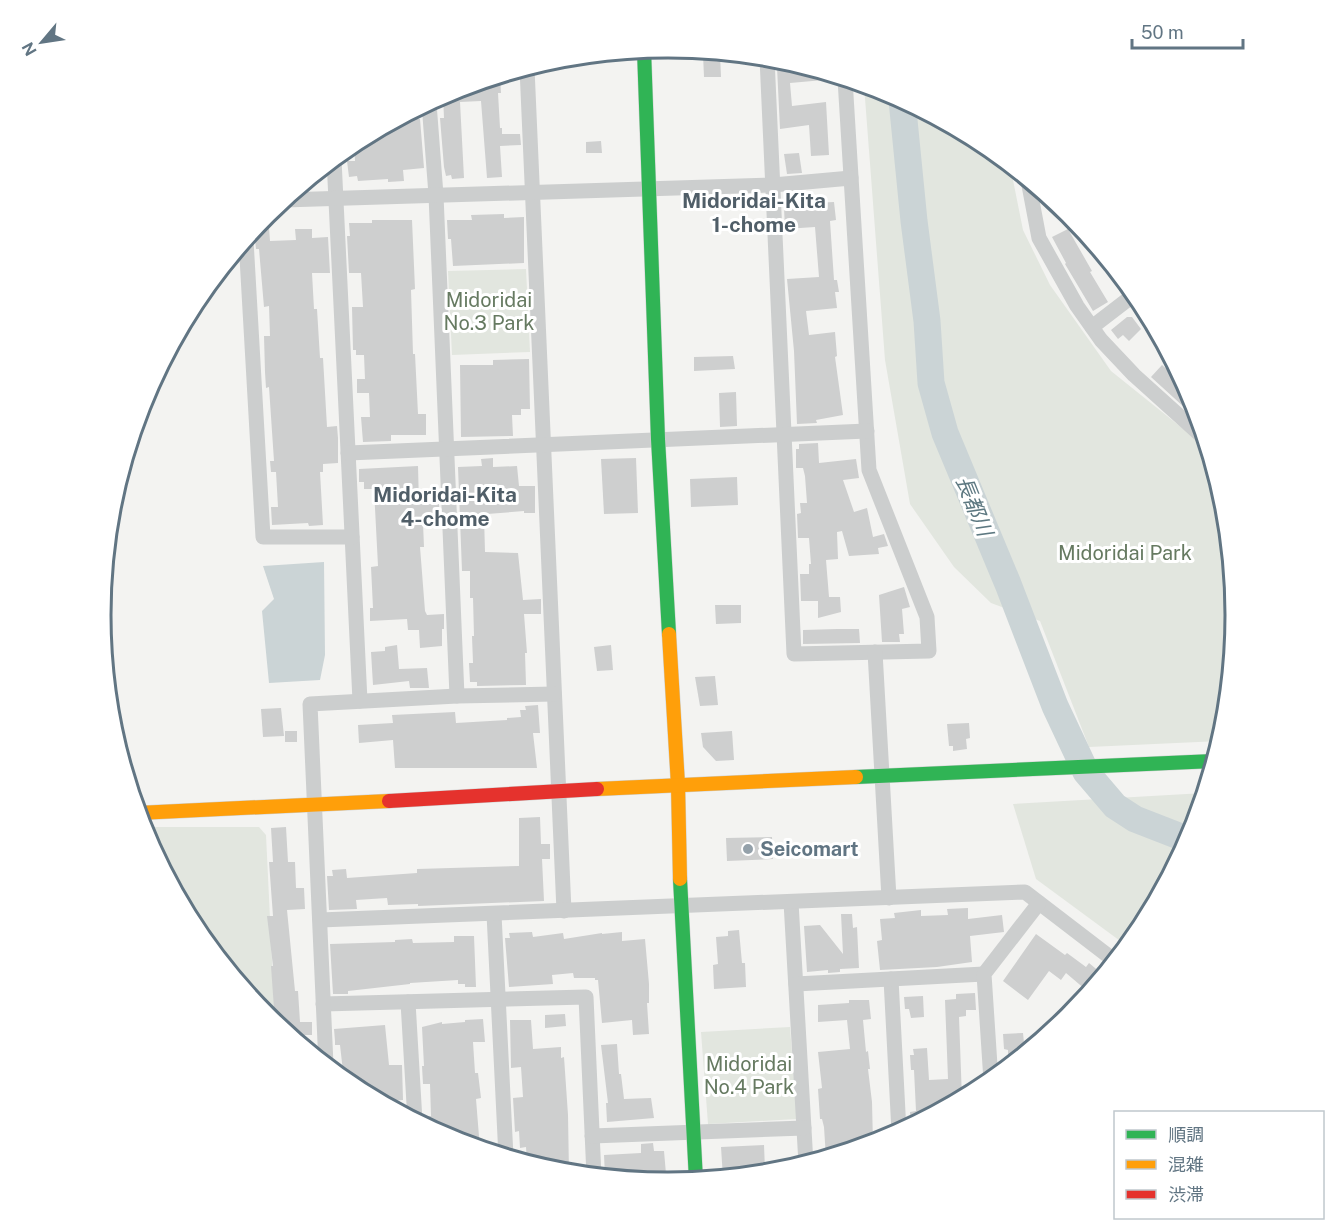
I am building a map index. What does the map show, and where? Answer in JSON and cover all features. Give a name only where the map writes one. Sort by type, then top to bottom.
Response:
[{"type":"street","points":[[644,59],[658,439],[678,785],[680,907],[695,1171]]},
{"type":"street","points":[[767,67],[794,654],[929,651],[927,617],[869,470],[846,88]]},
{"type":"street","points":[[526,76],[564,911]]},
{"type":"street","points":[[430,112],[436,195],[457,696]]},
{"type":"street","points":[[335,170],[360,701]]},
{"type":"street","points":[[298,199],[773,185],[851,178]]},
{"type":"street","points":[[1031,193],[1039,238],[1060,278],[1092,327],[1134,375],[1192,427]]},
{"type":"street","points":[[247,251],[263,537],[352,537]]},
{"type":"street","points":[[1092,327],[1127,300]]},
{"type":"street","points":[[348,453],[867,431]]},
{"type":"street","points":[[875,652],[889,898]]},
{"type":"street","points":[[325,1054],[310,704],[457,696],[554,694]]},
{"type":"street","points":[[147,813],[315,806],[558,790],[1206,761]]},
{"type":"street","points":[[320,920],[1025,892],[1109,956]]},
{"type":"street","points":[[791,902],[806,1155]]},
{"type":"street","points":[[990,1069],[984,974],[1039,903]]},
{"type":"street","points":[[494,914],[506,1148]]},
{"type":"street","points":[[796,984],[984,974]]},
{"type":"street","points":[[891,979],[898,1122]]},
{"type":"street","points":[[323,1004],[586,997],[594,1168]]},
{"type":"street","points":[[408,1002],[414,1111]]},
{"type":"street","points":[[592,1136],[804,1128]]},
{"type":"green space","name":"Midoridai Park","points":[[865,95],[946,133],[977,152],[1013,179],[1023,230],[1050,285],[1111,371],[1196,439],[1214,507],[1224,579],[1224,652],[1210,741],[1089,747],[1040,621],[991,603],[954,567],[910,504],[885,360]]},
{"type":"green space","name":"Midoridai No.3 Park","points":[[526,269],[530,352],[452,355],[448,271]]},
{"type":"green space","points":[[1195,793],[1168,862],[1120,941],[1036,879],[1013,804]]},
{"type":"green space","points":[[152,827],[259,827],[266,835],[274,1009],[249,983],[205,925],[168,862]]},
{"type":"green space","name":"Midoridai No.4 Park","points":[[790,1027],[797,1119],[708,1124],[701,1032]]},
{"type":"shaded area","points":[[324,562],[325,655],[320,680],[269,683],[262,611],[274,599],[263,566]]},
{"type":"building","points":[[703,60],[720,61],[721,77],[704,77]]},
{"type":"building","points":[[777,69],[822,80],[790,83],[792,106],[826,102],[829,155],[811,156],[809,125],[780,129]]},
{"type":"building","points":[[500,84],[501,93],[498,93],[502,134],[520,134],[521,145],[500,146],[502,177],[487,178],[481,101],[460,102],[464,178],[452,179],[451,175],[446,176],[440,118],[444,118],[443,106]]},
{"type":"building","points":[[420,119],[424,168],[403,170],[404,181],[388,182],[388,179],[358,181],[357,176],[349,177],[347,161],[355,161],[355,155],[359,152],[390,133]]},
{"type":"building","points":[[601,141],[602,153],[586,153],[586,142]]},
{"type":"building","points":[[799,153],[802,173],[787,174],[784,154]]},
{"type":"building","points":[[834,202],[836,220],[830,221],[834,280],[837,280],[839,292],[835,292],[837,308],[806,311],[809,335],[835,332],[837,356],[835,357],[843,415],[816,420],[817,423],[797,424],[794,351],[787,279],[819,277],[815,227],[785,229],[784,208]]},
{"type":"building","points":[[504,214],[504,218],[524,217],[524,263],[453,266],[447,220],[472,220],[471,215]]},
{"type":"building","points":[[372,220],[412,220],[415,289],[411,290],[413,354],[415,354],[418,414],[426,414],[426,435],[391,435],[391,441],[363,442],[361,417],[370,417],[369,393],[357,393],[357,379],[365,379],[364,355],[356,355],[356,350],[353,350],[352,307],[363,307],[361,273],[349,273],[347,236],[350,236],[349,223],[372,223]]},
{"type":"building","points":[[268,228],[270,241],[296,240],[295,229],[312,229],[312,238],[328,237],[330,273],[312,273],[320,358],[323,358],[327,427],[337,426],[338,438],[338,463],[323,464],[323,472],[320,472],[323,525],[309,526],[308,523],[272,525],[271,507],[278,507],[276,472],[271,472],[270,461],[274,461],[269,387],[266,388],[265,372],[264,336],[270,336],[269,306],[264,307],[259,249],[256,249],[255,242]]},
{"type":"building","points":[[1068,229],[1108,302],[1093,311],[1052,237]]},
{"type":"building","points":[[1127,317],[1132,317],[1141,329],[1129,341],[1123,335],[1118,339],[1111,330]]},
{"type":"building","points":[[733,356],[735,369],[694,371],[694,357]]},
{"type":"building","points":[[529,359],[530,409],[521,409],[521,415],[512,415],[513,436],[461,437],[460,365],[493,365],[493,360]]},
{"type":"building","points":[[1162,365],[1169,371],[1185,408],[1151,377]]},
{"type":"building","points":[[736,392],[737,426],[720,427],[719,393]]},
{"type":"building","points":[[818,443],[819,463],[856,459],[859,478],[843,480],[854,512],[867,508],[873,537],[884,534],[888,546],[878,548],[879,554],[849,556],[842,531],[837,532],[838,559],[826,560],[829,597],[840,597],[841,612],[818,618],[818,601],[801,601],[800,574],[809,574],[809,564],[811,564],[809,538],[798,538],[797,514],[801,513],[800,503],[807,503],[803,468],[796,468],[796,449],[799,449],[799,444]]},
{"type":"building","points":[[493,458],[493,467],[517,466],[519,486],[535,486],[535,513],[524,513],[524,511],[484,516],[485,552],[518,553],[523,600],[541,599],[541,614],[524,614],[527,653],[525,653],[526,685],[477,686],[477,682],[470,682],[469,663],[473,663],[472,636],[474,636],[473,598],[470,598],[470,571],[462,571],[458,467],[482,466],[481,459]]},
{"type":"building","points":[[636,458],[638,513],[604,514],[601,459]]},
{"type":"building","points":[[418,466],[419,504],[439,504],[440,522],[423,523],[424,547],[420,547],[425,611],[427,615],[444,614],[442,646],[420,648],[419,630],[408,630],[407,619],[370,621],[370,608],[373,608],[371,567],[378,566],[374,489],[364,489],[364,482],[359,482],[359,469]]},
{"type":"building","points":[[737,477],[738,505],[691,507],[690,479]]},
{"type":"building","points":[[904,587],[910,607],[902,609],[904,634],[899,634],[900,642],[882,642],[879,595]]},
{"type":"building","points":[[715,605],[741,605],[741,623],[716,624]]},
{"type":"building","points":[[859,629],[860,643],[803,644],[803,630]]},
{"type":"building","points":[[397,645],[399,669],[427,668],[429,688],[410,688],[409,681],[373,685],[371,652],[385,651],[385,647]]},
{"type":"building","points":[[611,645],[613,670],[597,671],[594,647]]},
{"type":"building","points":[[715,676],[718,705],[700,706],[695,677]]},
{"type":"building","points":[[538,705],[540,733],[533,733],[537,768],[395,768],[393,740],[359,743],[358,725],[393,723],[392,715],[455,712],[456,723],[507,720],[507,718],[521,717],[520,710],[526,710],[525,706]]},
{"type":"building","points":[[281,708],[284,736],[263,737],[261,709]]},
{"type":"building","points":[[969,723],[970,738],[966,739],[967,749],[953,751],[953,746],[949,746],[947,724]]},
{"type":"building","points":[[285,731],[297,731],[297,742],[285,742]]},
{"type":"building","points":[[732,731],[734,760],[716,761],[703,747],[701,733]]},
{"type":"building","points":[[540,817],[541,844],[550,844],[550,859],[542,859],[544,901],[418,906],[418,904],[388,905],[387,898],[356,900],[357,909],[329,910],[327,876],[333,876],[332,870],[346,869],[347,878],[417,873],[417,869],[519,866],[519,818]]},
{"type":"building","points":[[286,827],[288,862],[295,862],[296,888],[304,888],[305,909],[287,910],[300,1022],[312,1022],[312,1035],[302,1035],[274,1009],[271,966],[273,966],[267,916],[273,916],[269,862],[273,862],[271,828]]},
{"type":"building","points":[[772,837],[773,859],[727,861],[726,838]]},
{"type":"building","points":[[968,908],[968,919],[1002,915],[1004,932],[970,936],[972,962],[937,967],[880,970],[877,941],[882,940],[880,919],[895,918],[894,913],[921,910],[921,916],[948,915],[947,909]]},
{"type":"building","points":[[841,914],[852,914],[853,928],[857,927],[859,968],[840,969],[840,972],[828,973],[828,970],[807,972],[804,926],[820,925],[843,954]]},
{"type":"building","points":[[739,930],[742,963],[745,963],[746,987],[714,989],[713,965],[718,964],[716,937],[728,936],[728,931]]},
{"type":"building","points":[[532,932],[533,937],[563,933],[564,939],[622,932],[622,941],[645,939],[649,984],[649,1003],[647,1003],[649,1034],[633,1035],[632,1020],[602,1023],[598,980],[595,978],[574,978],[573,973],[552,975],[553,984],[509,987],[505,938],[510,938],[509,933]]},
{"type":"building","points":[[1036,934],[1065,955],[1067,953],[1086,967],[1089,963],[1098,970],[1083,987],[1066,973],[1061,980],[1049,971],[1028,1000],[1003,981]]},
{"type":"building","points":[[454,936],[474,936],[476,987],[465,987],[465,984],[458,984],[458,980],[410,983],[348,991],[348,994],[333,994],[330,944],[395,942],[395,940],[412,939],[413,943],[454,942]]},
{"type":"building","points":[[975,993],[976,1010],[966,1010],[966,1016],[959,1017],[962,1088],[910,1117],[910,1112],[916,1111],[914,1070],[911,1070],[910,1055],[914,1055],[913,1049],[927,1048],[929,1080],[948,1079],[945,1000],[956,999],[956,994]]},
{"type":"building","points":[[923,996],[924,1017],[911,1018],[909,1009],[905,1009],[904,997]]},
{"type":"building","points":[[849,1000],[869,1000],[871,1019],[863,1020],[870,1069],[868,1069],[873,1133],[825,1150],[824,1127],[820,1119],[818,1089],[822,1088],[818,1052],[850,1049],[847,1020],[818,1022],[818,1005],[849,1003]]},
{"type":"building","points":[[565,1014],[566,1026],[545,1028],[545,1015]]},
{"type":"building","points":[[483,1019],[485,1042],[473,1042],[475,1073],[478,1073],[481,1098],[476,1099],[479,1139],[424,1116],[431,1116],[430,1084],[423,1084],[422,1027],[442,1022],[442,1024],[465,1022],[465,1020]]},
{"type":"building","points":[[510,1020],[531,1020],[533,1049],[561,1047],[561,1058],[564,1057],[568,1115],[569,1164],[526,1155],[526,1147],[520,1148],[519,1131],[515,1132],[513,1098],[523,1097],[521,1067],[511,1068]]},
{"type":"building","points":[[385,1025],[389,1065],[402,1065],[403,1100],[394,1101],[389,1098],[343,1067],[340,1045],[335,1045],[334,1029]]},
{"type":"building","points":[[1023,1033],[1024,1043],[1008,1055],[1008,1050],[1004,1049],[1003,1034]]},
{"type":"building","points":[[617,1044],[619,1074],[621,1074],[624,1099],[651,1098],[654,1118],[607,1122],[606,1103],[608,1103],[601,1045]]},
{"type":"building","points":[[653,1143],[654,1151],[664,1151],[666,1172],[605,1169],[604,1155],[641,1153],[641,1144]]},
{"type":"building","points":[[764,1145],[765,1164],[722,1170],[721,1147]]},
{"type":"waterway","name":"長都川","points":[[903,111],[927,321],[931,383],[945,433],[1008,584],[1055,706],[1086,772],[1115,806],[1135,819],[1180,836]]},
{"type":"traffic: fast","points":[[644,59],[658,439],[669,634]]},
{"type":"traffic: fast","points":[[856,777],[1206,761]]},
{"type":"traffic: fast","points":[[680,879],[696,1171]]},
{"type":"traffic: slow","points":[[669,634],[678,785],[680,879]]},
{"type":"traffic: slow","points":[[597,789],[856,777]]},
{"type":"traffic: slow","points":[[147,813],[389,801]]},
{"type":"traffic: jam","points":[[389,801],[597,789]]},
{"type":"place","name":"Seicomart","points":[[748,849]]},
{"type":"district","name":"Midoridai-Kita 1-chome","points":[[754,213]]},
{"type":"district","name":"Midoridai-Kita 4-chome","points":[[445,507]]}]
